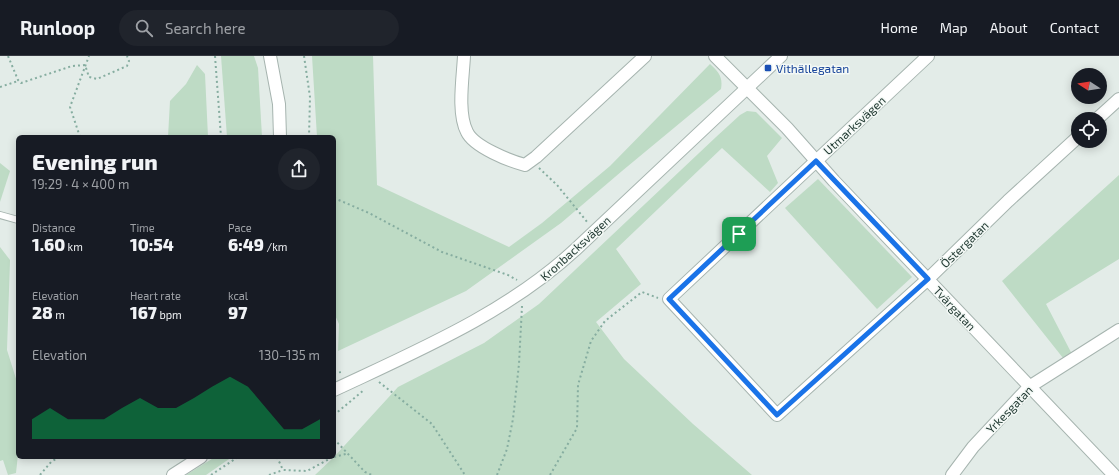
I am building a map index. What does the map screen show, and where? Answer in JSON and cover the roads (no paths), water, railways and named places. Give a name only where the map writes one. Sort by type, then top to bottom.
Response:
[{"type":"street","points":[[270,56],[279,104],[280,135]]},
{"type":"street","points":[[464,56],[462,97],[463,118],[467,133],[479,145],[517,163],[525,165],[601,98],[645,56]]},
{"type":"street","points":[[715,56],[746,89]]},
{"type":"street","name":"Kronbacksvägen","points":[[336,389],[471,323],[517,296],[541,279],[572,254],[781,56]]},
{"type":"street","name":"Utmarksvägen","points":[[777,415],[669,299],[928,56]]},
{"type":"street","name":"Tvärgatan","points":[[746,89],[787,128],[816,161],[1114,475]]},
{"type":"street","points":[[1105,112],[1119,99]]},
{"type":"street","name":"Östergatan","points":[[777,415],[928,279],[1008,201],[1071,143]]},
{"type":"street","name":"Yrkesgatan","points":[[952,475],[973,446],[1029,387],[1119,330]]},
{"type":"street","points":[[173,475],[198,459]]},
{"type":"lane","points":[[0,214],[16,219]]},
{"type":"place","name":"Vithällegatan","points":[[768,68]]}]
